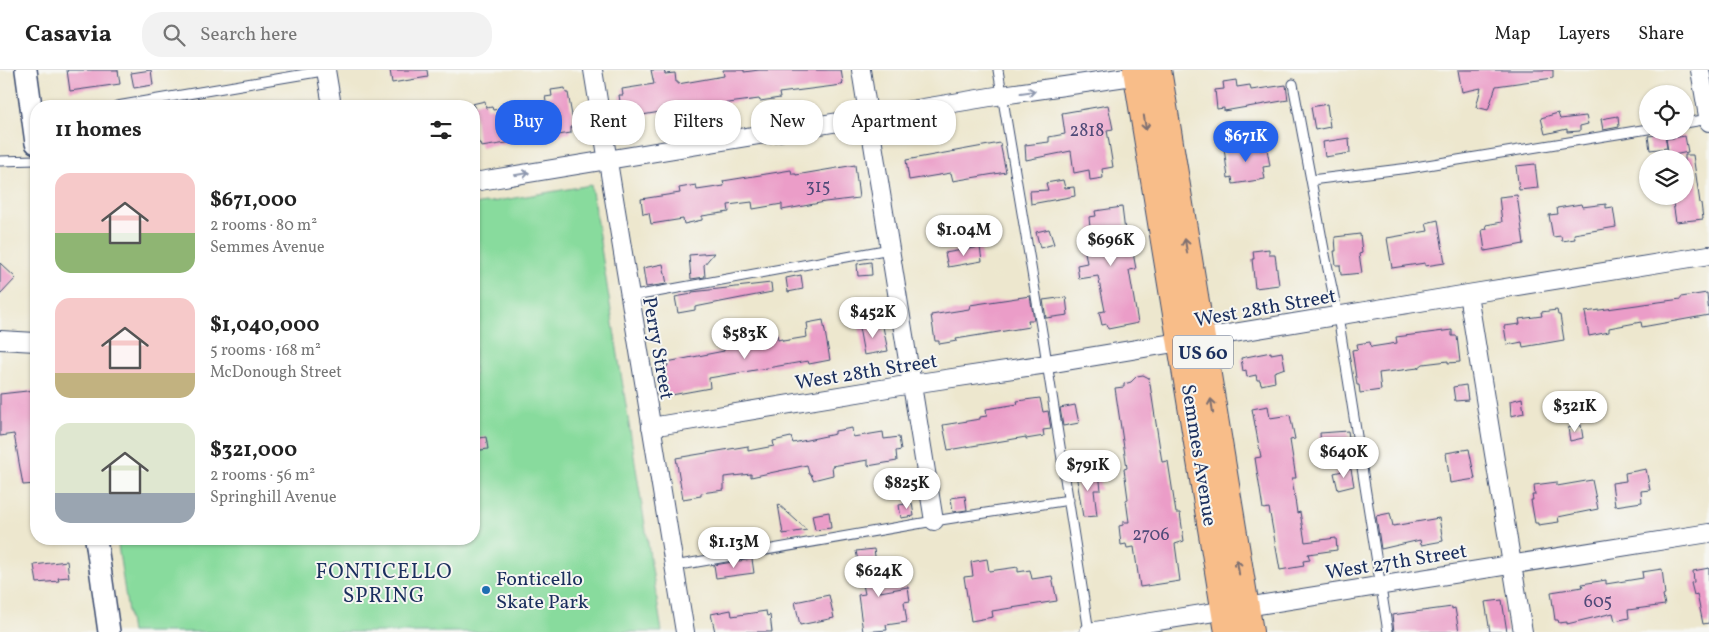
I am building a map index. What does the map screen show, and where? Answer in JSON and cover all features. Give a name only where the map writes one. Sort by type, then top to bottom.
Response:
[{"type":"main road","name":"Semmes Avenue","points":[[1152,71],[1191,341],[1237,620]]},
{"type":"street","points":[[26,70],[31,100]]},
{"type":"street","points":[[328,70],[331,100]]},
{"type":"street","name":"Perry Street","points":[[593,70],[684,632]]},
{"type":"street","points":[[861,70],[866,100]]},
{"type":"street","points":[[1700,70],[1709,121]]},
{"type":"street","points":[[956,103],[1152,71]]},
{"type":"street","points":[[480,181],[833,123]]},
{"type":"street","points":[[873,145],[934,521]]},
{"type":"street","name":"West 28th Street","points":[[651,427],[1191,341],[1709,255]]},
{"type":"street","points":[[1468,294],[1524,632]]},
{"type":"street","points":[[0,340],[30,342]]},
{"type":"street","name":"West 27th Street","points":[[1089,632],[1237,620],[1381,585],[1709,532]]},
{"type":"street","points":[[97,545],[108,632]]},
{"type":"lane","points":[[153,100],[328,70]]},
{"type":"lane","points":[[998,70],[1089,632]]},
{"type":"lane","points":[[1293,84],[1338,316],[1388,632]]},
{"type":"lane","points":[[1694,122],[1709,121]]},
{"type":"lane","points":[[1311,180],[1409,168],[1639,130]]},
{"type":"lane","points":[[0,161],[30,160]]},
{"type":"lane","points":[[629,297],[890,249]]},
{"type":"lane","points":[[674,566],[934,521],[1069,500]]},
{"type":"green space","points":[[591,185],[662,632],[131,632],[118,545],[480,545],[480,204]]},
{"type":"building","points":[[67,70],[118,70],[120,84],[70,91]]},
{"type":"building","points":[[151,70],[153,85],[134,88],[131,73]]},
{"type":"building","points":[[390,70],[427,70],[428,77],[392,83]]},
{"type":"building","points":[[651,70],[664,70],[665,74],[675,73],[678,84],[724,76],[723,70],[744,70],[744,72],[759,70],[841,70],[843,82],[842,85],[779,93],[780,98],[767,100],[655,100],[655,113],[645,115],[645,100],[620,100],[619,95],[623,95],[622,89],[654,84]]},
{"type":"building","points":[[1458,70],[1553,70],[1553,78],[1496,86],[1488,110],[1476,107],[1481,88],[1462,92]]},
{"type":"building","points":[[1236,80],[1237,87],[1250,85],[1251,90],[1286,85],[1288,100],[1224,111],[1224,108],[1217,109],[1215,90],[1224,89],[1223,82]]},
{"type":"building","points":[[565,88],[566,93],[568,93],[572,116],[571,133],[562,134],[562,100],[546,100],[545,97],[552,96],[551,90]]},
{"type":"building","points":[[485,101],[486,108],[492,107],[493,110],[495,110],[495,145],[481,147],[480,102]]},
{"type":"building","points":[[1327,104],[1330,127],[1315,130],[1311,107]]},
{"type":"building","points":[[1108,105],[1113,129],[1107,130],[1113,167],[1102,169],[1103,178],[1090,180],[1089,170],[1074,173],[1071,151],[1026,160],[1025,145],[1049,142],[1049,137],[1065,134],[1062,113]]},
{"type":"building","points":[[1558,113],[1560,119],[1586,116],[1588,124],[1580,126],[1580,131],[1567,132],[1567,129],[1545,134],[1541,118]]},
{"type":"building","points":[[1618,116],[1619,127],[1603,130],[1601,119]]},
{"type":"building","points":[[1349,138],[1350,153],[1325,157],[1323,142]]},
{"type":"building","points":[[1649,140],[1666,140],[1667,148],[1650,150]]},
{"type":"building","points":[[1666,140],[1686,140],[1688,150],[1668,150]]},
{"type":"building","points":[[1000,143],[1006,172],[953,181],[951,173],[909,180],[906,160]]},
{"type":"building","points":[[1259,144],[1260,150],[1267,149],[1270,166],[1263,167],[1265,179],[1233,184],[1232,177],[1228,178],[1224,148]]},
{"type":"building","points":[[1694,162],[1703,219],[1676,222],[1673,205],[1694,205]]},
{"type":"building","points":[[1535,164],[1538,188],[1519,190],[1516,166]]},
{"type":"building","points":[[855,165],[859,198],[782,210],[782,204],[753,209],[752,202],[728,205],[729,212],[702,216],[702,220],[684,224],[683,219],[651,224],[649,213],[643,214],[641,199],[680,193],[679,188],[696,185],[697,190],[724,186],[723,181],[791,170],[792,174],[796,175]]},
{"type":"building","points":[[1063,180],[1065,188],[1074,187],[1075,196],[1031,204],[1030,191],[1048,190],[1046,183]]},
{"type":"building","points":[[1517,195],[1524,244],[1485,251],[1482,230],[1487,229],[1486,225],[1502,222],[1499,197]]},
{"type":"building","points":[[1581,204],[1582,207],[1606,204],[1606,208],[1613,207],[1616,227],[1574,234],[1575,239],[1562,241],[1561,236],[1553,237],[1549,215],[1558,214],[1557,208]]},
{"type":"building","points":[[1122,207],[1127,248],[1132,247],[1136,269],[1129,270],[1138,323],[1108,329],[1107,324],[1102,325],[1099,312],[1105,311],[1098,276],[1079,279],[1077,265],[1087,263],[1085,252],[1092,250],[1089,217],[1096,216],[1095,211]]},
{"type":"building","points":[[1438,220],[1445,263],[1425,266],[1425,263],[1392,268],[1387,238],[1428,231],[1426,223]]},
{"type":"building","points":[[1049,229],[1054,244],[1040,248],[1036,232]]},
{"type":"building","points":[[1360,234],[1362,253],[1359,254],[1362,273],[1341,275],[1340,265],[1336,265],[1335,237]]},
{"type":"building","points":[[980,247],[982,261],[948,267],[945,253]]},
{"type":"building","points":[[1269,249],[1269,255],[1275,255],[1279,285],[1255,288],[1253,251]]},
{"type":"building","points":[[714,253],[704,265],[705,277],[691,279],[689,255]]},
{"type":"building","points":[[871,262],[872,275],[858,276],[857,264]]},
{"type":"building","points":[[0,263],[16,278],[0,295]]},
{"type":"building","points":[[663,264],[667,284],[646,287],[643,268]]},
{"type":"building","points":[[801,275],[803,289],[788,292],[786,278]]},
{"type":"building","points":[[771,283],[772,292],[695,307],[695,310],[678,313],[675,297],[692,294],[692,292]]},
{"type":"building","points":[[1707,293],[1709,315],[1642,327],[1641,322],[1609,328],[1609,332],[1589,336],[1585,312],[1681,299],[1681,297]]},
{"type":"building","points":[[1030,296],[1034,320],[1028,320],[1029,327],[956,339],[957,341],[939,344],[939,341],[935,341],[931,315],[969,309],[970,305]]},
{"type":"building","points":[[1066,297],[1068,315],[1046,318],[1043,300]]},
{"type":"building","points":[[1557,310],[1558,315],[1560,315],[1564,340],[1523,347],[1522,342],[1507,345],[1504,326],[1520,324],[1519,319],[1542,316],[1541,312]]},
{"type":"building","points":[[823,320],[830,360],[809,364],[808,361],[709,378],[710,388],[666,396],[661,367],[668,366],[667,362],[724,351],[723,343],[739,341],[739,347],[765,342],[764,337],[777,335],[778,340],[782,339],[783,341],[807,337],[807,323]]},
{"type":"building","points":[[882,322],[888,351],[864,355],[859,327]]},
{"type":"building","points":[[1452,330],[1452,336],[1457,336],[1460,362],[1448,363],[1448,361],[1423,364],[1418,368],[1379,373],[1381,390],[1360,393],[1352,350],[1358,349],[1357,344],[1370,342],[1371,347],[1397,343],[1396,337]]},
{"type":"building","points":[[1271,352],[1271,354],[1282,352],[1285,368],[1274,372],[1275,382],[1261,385],[1256,375],[1247,377],[1246,370],[1243,371],[1241,358]]},
{"type":"building","points":[[1143,375],[1149,378],[1162,462],[1168,461],[1176,513],[1180,513],[1184,541],[1175,544],[1180,581],[1140,587],[1134,547],[1127,548],[1126,544],[1121,545],[1119,526],[1123,525],[1123,522],[1129,522],[1124,469],[1127,468],[1115,388],[1124,387],[1124,384],[1131,382],[1137,376]]},
{"type":"building","points":[[1466,385],[1468,400],[1455,401],[1453,387]]},
{"type":"building","points":[[30,391],[30,484],[23,485],[14,434],[0,436],[0,394]]},
{"type":"building","points":[[1040,398],[1043,412],[1048,411],[1051,429],[1043,430],[1044,436],[1026,439],[1026,437],[948,450],[943,425],[980,419],[980,417],[987,416],[986,409],[1018,404],[1017,401]]},
{"type":"building","points":[[1522,398],[1524,413],[1511,416],[1510,401]]},
{"type":"building","points":[[1075,405],[1079,423],[1063,426],[1060,408]]},
{"type":"building","points":[[1268,406],[1270,418],[1290,415],[1295,439],[1290,440],[1296,478],[1292,478],[1297,513],[1300,512],[1305,542],[1336,538],[1337,550],[1308,554],[1310,560],[1303,561],[1304,566],[1280,570],[1269,508],[1263,509],[1255,458],[1261,457],[1252,409]]},
{"type":"building","points":[[1581,425],[1583,438],[1570,441],[1568,428]]},
{"type":"building","points":[[852,428],[853,437],[883,432],[884,439],[899,437],[901,450],[896,451],[897,461],[868,466],[868,460],[832,466],[833,475],[813,480],[807,465],[751,477],[751,474],[724,477],[724,490],[701,493],[701,496],[683,499],[676,458],[748,446],[748,451],[774,446],[773,441],[791,437],[793,443],[835,434],[835,431]]},
{"type":"building","points":[[1348,431],[1350,444],[1335,445],[1334,464],[1322,463],[1320,433]]},
{"type":"building","points":[[486,437],[488,449],[480,450],[480,438]]},
{"type":"building","points":[[1469,449],[1475,479],[1450,483],[1446,453]]},
{"type":"building","points":[[1351,469],[1354,486],[1338,490],[1334,473]]},
{"type":"building","points":[[1646,469],[1650,490],[1641,491],[1642,502],[1615,506],[1612,483],[1626,481],[1625,473]]},
{"type":"building","points":[[1089,472],[1090,474],[1099,473],[1101,490],[1094,490],[1097,516],[1083,517],[1076,474]]},
{"type":"building","points":[[1592,480],[1598,509],[1558,517],[1559,522],[1538,525],[1538,523],[1535,523],[1531,500],[1533,500],[1532,495],[1535,495],[1534,485],[1557,482],[1557,486]]},
{"type":"building","points":[[965,496],[967,510],[953,512],[951,498]]},
{"type":"building","points":[[912,503],[914,516],[901,518],[899,505]]},
{"type":"building","points":[[778,504],[807,530],[783,534]]},
{"type":"building","points":[[829,512],[831,528],[815,530],[812,515]]},
{"type":"building","points":[[1390,513],[1393,526],[1439,518],[1443,541],[1421,545],[1420,540],[1381,549],[1376,516]]},
{"type":"building","points":[[874,549],[880,592],[908,587],[910,601],[904,602],[907,622],[886,625],[887,630],[863,632],[858,595],[865,594],[856,551]]},
{"type":"building","points":[[752,559],[754,573],[716,578],[714,565]]},
{"type":"building","points":[[987,559],[989,571],[1018,567],[1018,572],[1030,570],[1032,579],[1052,576],[1057,601],[992,611],[993,617],[971,621],[964,577],[973,576],[971,562]]},
{"type":"building","points":[[67,561],[69,577],[58,578],[59,581],[37,583],[34,565]]},
{"type":"building","points":[[1709,568],[1709,623],[1703,624],[1697,594],[1694,595],[1691,583],[1694,582],[1693,571]]},
{"type":"building","points":[[1662,569],[1665,605],[1628,610],[1629,618],[1615,621],[1613,613],[1567,624],[1567,622],[1559,623],[1558,620],[1555,620],[1551,592],[1583,587],[1582,584],[1606,580],[1606,584],[1643,578],[1642,572]]},
{"type":"building","points":[[829,595],[834,618],[800,625],[795,602]]},
{"type":"building","points":[[1502,600],[1507,632],[1490,632],[1485,602]]},
{"type":"building","points":[[1452,607],[1452,609],[1455,608],[1459,632],[1394,632],[1392,615]]},
{"type":"building","points":[[731,610],[732,616],[766,611],[767,616],[770,615],[772,632],[715,632],[711,614]]},
{"type":"place","name":"Fonticello Skate Park","points":[[486,590]]},
{"type":"district","name":"FONTICELLO SPRING","points":[[384,583]]}]
